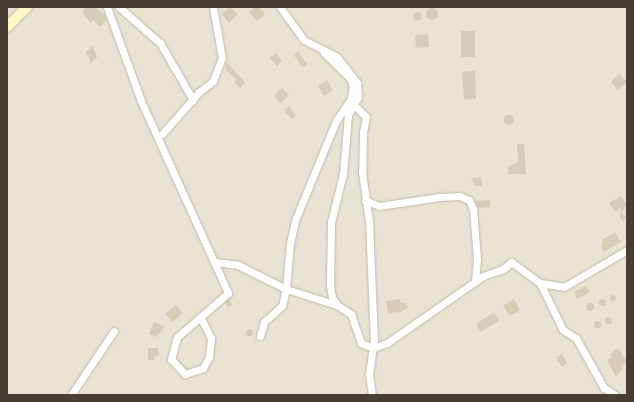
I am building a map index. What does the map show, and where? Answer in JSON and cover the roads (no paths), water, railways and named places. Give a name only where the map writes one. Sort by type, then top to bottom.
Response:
[{"type":"main road","points":[[7,27],[27,7]]},
{"type":"street","points":[[107,7],[141,101],[228,293],[200,318],[185,328],[174,343],[171,359],[185,374],[203,368],[209,358],[211,338],[209,330],[200,318]]},
{"type":"street","points":[[119,7],[160,43],[193,100]]},
{"type":"street","points":[[162,134],[193,100],[213,81],[222,58],[213,7]]},
{"type":"street","points":[[280,7],[304,40],[323,52],[337,57],[352,74],[358,92],[348,115],[343,174],[330,231],[330,285],[332,297],[337,305]]},
{"type":"street","points":[[353,102],[366,117],[362,157],[365,200],[369,221],[369,347],[372,395]]},
{"type":"street","points":[[260,336],[264,322],[282,306],[286,289],[290,244],[296,218],[336,121],[353,102]]},
{"type":"street","points":[[365,200],[379,206],[439,197],[459,196],[469,200],[473,209],[477,259],[475,281]]},
{"type":"street","points":[[215,262],[238,265],[286,289],[337,305],[351,314],[361,343],[369,347],[387,343],[405,332],[475,281],[489,273],[504,269],[511,262],[540,283],[564,288],[627,250]]},
{"type":"street","points":[[540,283],[563,330],[576,338],[604,388],[615,395]]},
{"type":"street","points":[[71,395],[114,331]]}]
